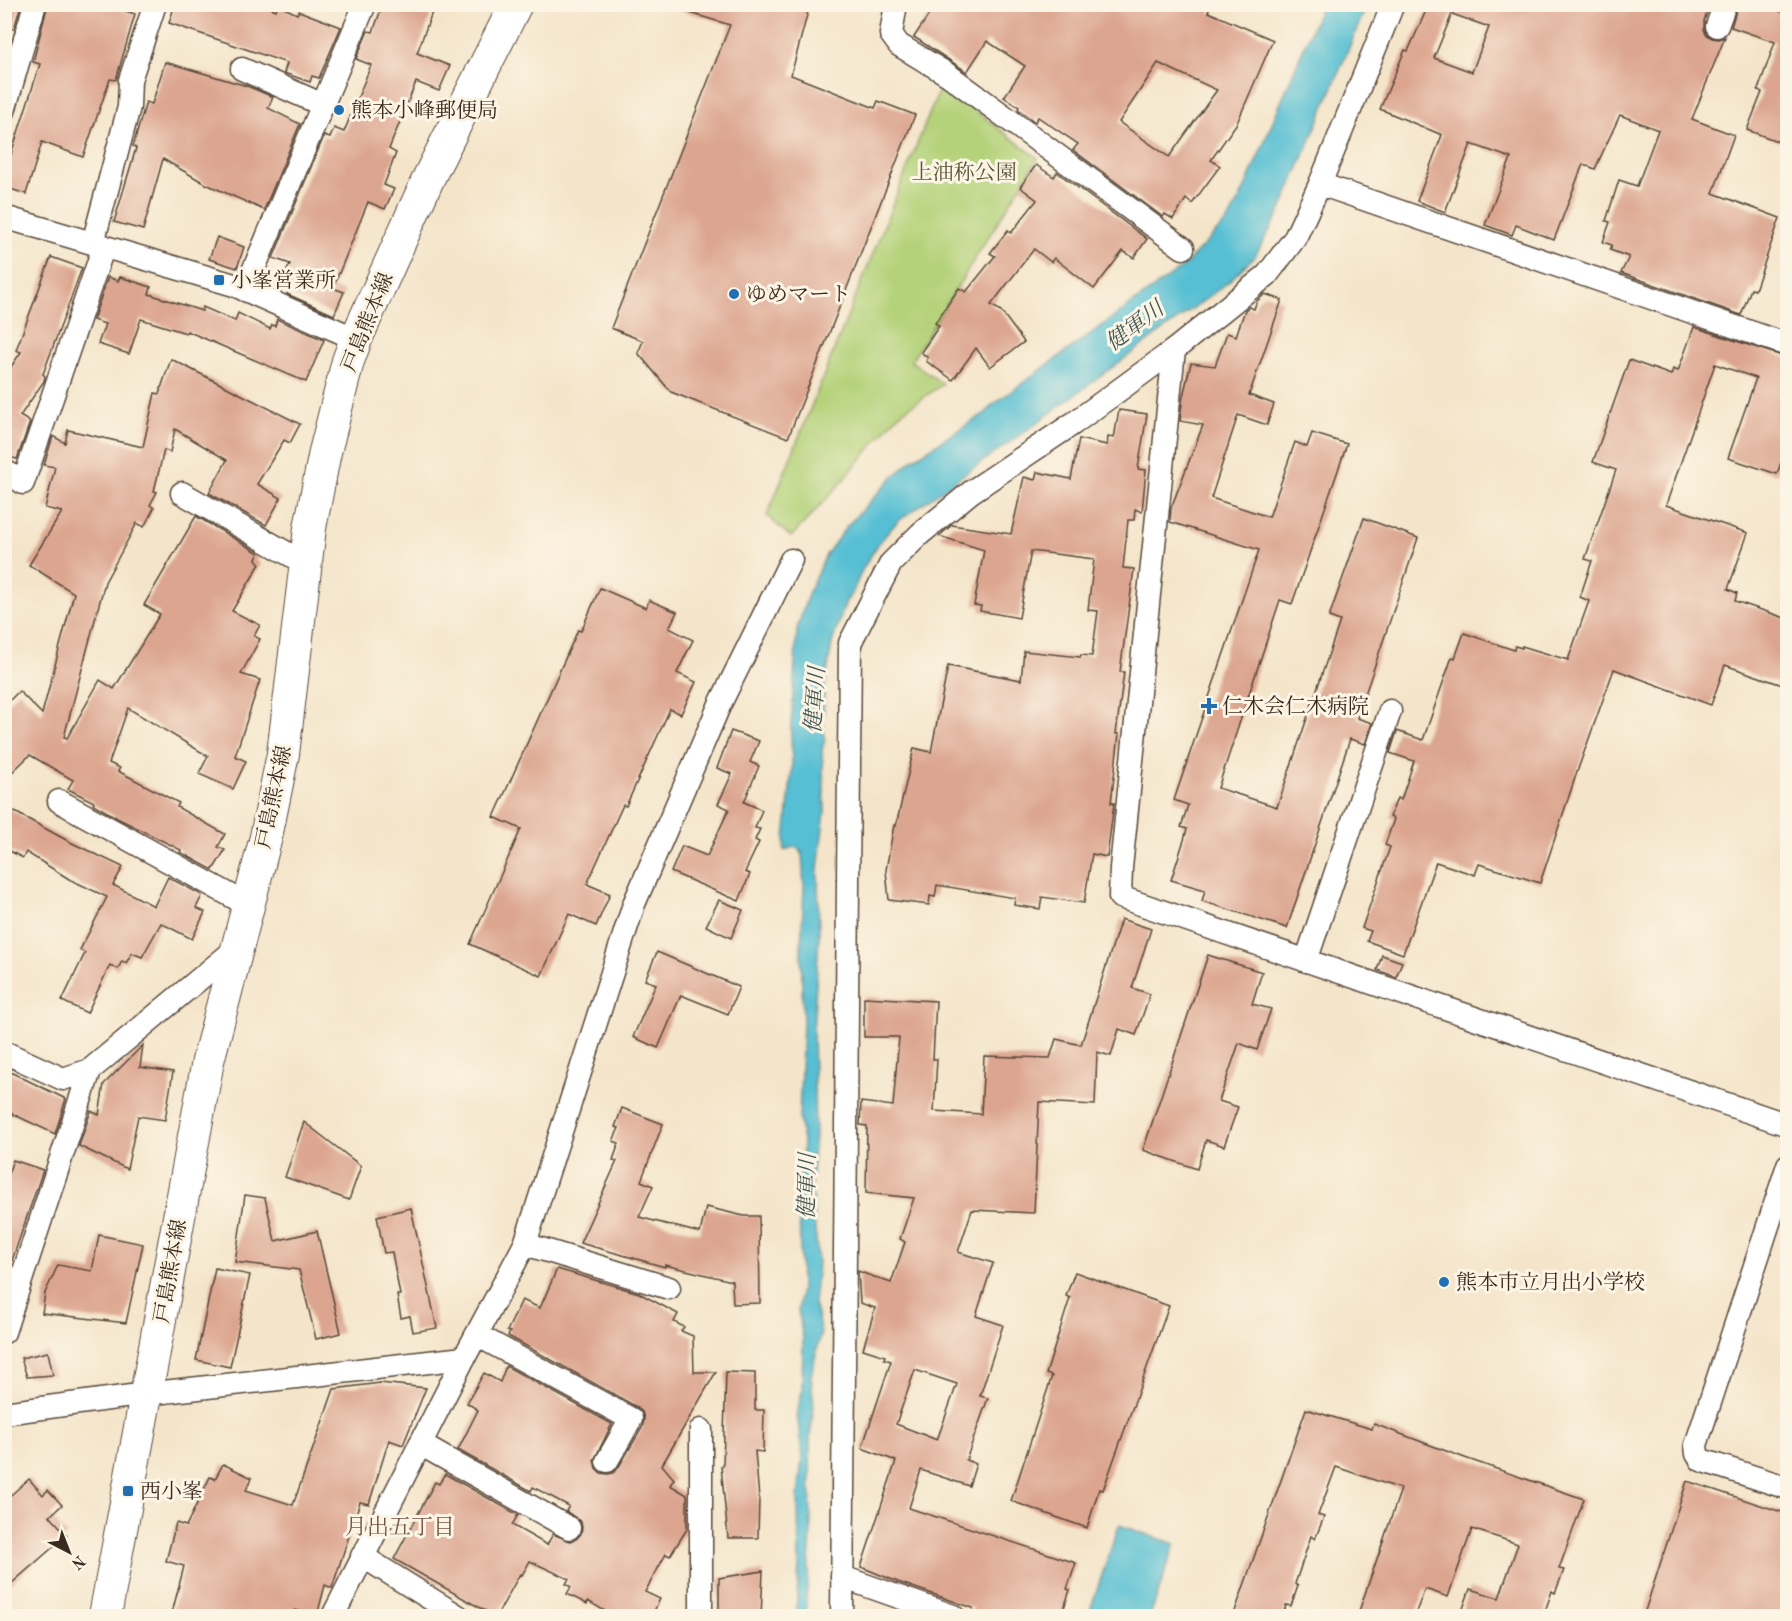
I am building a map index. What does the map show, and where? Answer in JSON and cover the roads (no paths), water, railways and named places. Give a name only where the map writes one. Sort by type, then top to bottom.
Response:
[{"type":"main road","name":"戸島熊本線","points":[[105,1617],[208,1061],[266,837],[283,754],[310,528],[325,452],[348,361],[429,177],[516,4]]},
{"type":"street","points":[[4,111],[35,4]]},
{"type":"street","points":[[4,470],[23,483],[98,244],[129,107],[130,80],[155,4]]},
{"type":"street","points":[[245,290],[365,4]]},
{"type":"street","points":[[896,4],[891,34],[899,45],[947,74],[1183,248]]},
{"type":"street","points":[[842,1617],[850,643],[891,563],[920,534],[971,492],[1074,423],[1174,350],[1267,275],[1294,238],[1320,184],[1393,4]]},
{"type":"street","points":[[1717,26],[1725,4]]},
{"type":"street","points":[[242,69],[323,105]]},
{"type":"street","points":[[1320,184],[1788,345]]},
{"type":"street","points":[[5,217],[245,290],[356,339]]},
{"type":"street","points":[[1174,350],[1121,868],[1120,897],[1788,1125]]},
{"type":"street","points":[[182,493],[306,564]]},
{"type":"street","points":[[333,1617],[362,1556],[525,1244],[634,904],[720,704],[790,560]]},
{"type":"street","points":[[1306,961],[1390,711]]},
{"type":"street","points":[[59,801],[248,905]]},
{"type":"street","points":[[4,1052],[63,1079],[90,1070],[238,947]]},
{"type":"street","points":[[4,1332],[90,1070]]},
{"type":"street","points":[[1788,1165],[1696,1444],[1697,1454],[1701,1460],[1788,1488]]},
{"type":"street","points":[[525,1244],[669,1288]]},
{"type":"street","points":[[477,1335],[631,1419],[607,1461]]},
{"type":"street","points":[[4,1413],[146,1394],[464,1358]]},
{"type":"street","points":[[701,1430],[701,1617]]},
{"type":"street","points":[[420,1444],[569,1528]]},
{"type":"street","points":[[362,1556],[458,1617]]},
{"type":"street","points":[[842,1578],[953,1617]]},
{"type":"water","name":"健軍川","points":[[1322,4],[1367,5],[1282,208],[1255,256],[1210,296],[897,522],[878,544],[862,570],[852,594],[846,601],[832,643],[824,692],[825,739],[822,750],[825,811],[818,869],[819,938],[813,1030],[815,1135],[811,1182],[818,1263],[814,1303],[821,1332],[811,1376],[814,1407],[810,1436],[811,1537],[805,1616],[796,1616],[799,1565],[798,1497],[802,1457],[797,1413],[802,1391],[803,1339],[798,1310],[801,1288],[799,1206],[803,1141],[799,1118],[803,1023],[801,947],[804,888],[802,853],[794,847],[784,850],[792,768],[791,728],[797,629],[809,591],[826,555],[847,526],[913,459],[987,412],[991,406],[1184,266],[1229,219],[1245,188]]},
{"type":"water","points":[[1119,1525],[1175,1544],[1150,1616],[1088,1616]]},
{"type":"place","name":"熊本小峰郵便局","points":[[339,110]]},
{"type":"place","name":"小峯営業所","points":[[219,280]]},
{"type":"place","name":"ゆめマート","points":[[734,294]]},
{"type":"place","name":"仁木会仁木病院","points":[[1209,706]]},
{"type":"place","name":"熊本市立月出小学校","points":[[1444,1282]]},
{"type":"place","name":"西小峯","points":[[128,1491]]},
{"type":"district","name":"月出五丁目","points":[[400,1526]]},
{"type":"park label","name":"上油称公園","points":[[964,172]]}]
